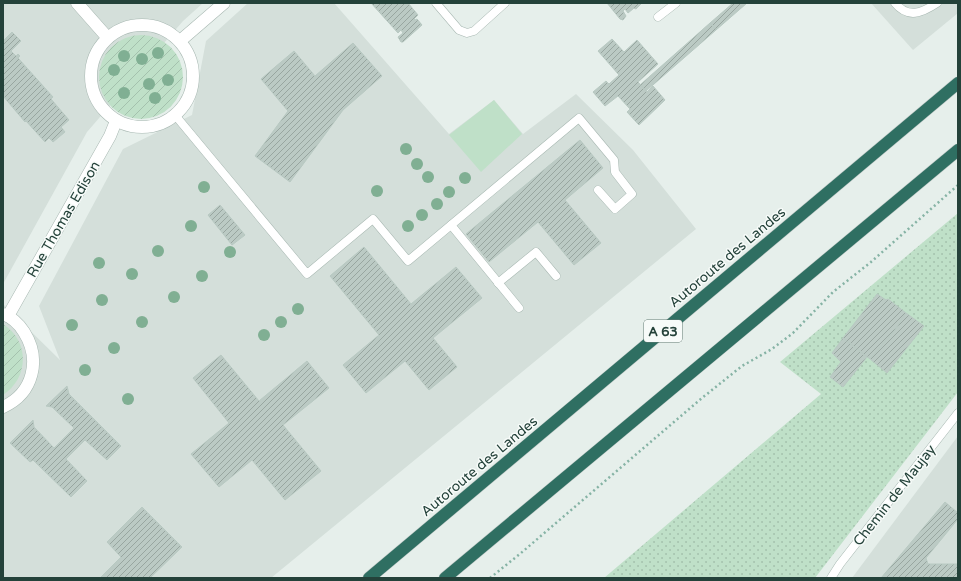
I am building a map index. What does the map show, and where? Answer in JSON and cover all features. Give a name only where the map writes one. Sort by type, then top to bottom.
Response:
[{"type":"highway","name":"Autoroute des Landes","points":[[369,578],[958,83]]},
{"type":"highway","points":[[445,578],[958,150]]},
{"type":"street","points":[[78,3],[107,37]]},
{"type":"street","points":[[180,41],[224,3]]},
{"type":"street","points":[[144,24],[164,29],[180,41],[191,59],[193,80],[188,99],[174,115],[161,123],[146,127],[131,126],[116,121],[105,112],[93,92],[90,80],[94,57],[99,46],[107,37],[124,27],[144,24]]},
{"type":"street","name":"Rue Thomas Edison","points":[[3,407],[10,404],[24,392],[32,376],[34,359],[30,342],[21,327],[5,315],[110,136],[116,121]]},
{"type":"lane","points":[[436,3],[459,30],[467,32],[474,31],[505,3]]},
{"type":"lane","points":[[658,17],[676,3]]},
{"type":"lane","points":[[895,3],[898,7],[908,13],[925,11],[937,3]]},
{"type":"lane","points":[[174,115],[307,274],[373,219],[408,261],[579,118],[614,160],[615,172],[632,194],[615,209],[598,190]]},
{"type":"lane","points":[[451,225],[519,308]]},
{"type":"lane","points":[[498,283],[536,252],[556,276]]},
{"type":"lane","name":"Chemin de Maujay","points":[[831,578],[840,564],[958,413]]},
{"type":"path","points":[[490,578],[702,398],[742,366],[772,349],[793,333],[833,292],[871,262],[958,185]]},
{"type":"shaded area","points":[[3,3],[203,3],[183,21],[87,132],[3,284]]},
{"type":"shaded area","points":[[248,3],[334,3],[449,134],[494,100],[523,134],[576,94],[633,150],[696,229],[271,578],[3,578],[3,304],[60,360],[39,306],[123,149],[192,115],[206,41]]},
{"type":"shaded area","points":[[871,3],[958,3],[958,13],[913,50]]},
{"type":"shaded area","points":[[958,436],[958,578],[852,578]]},
{"type":"green space","points":[[141,35],[157,38],[171,47],[180,61],[183,77],[180,93],[171,107],[157,116],[141,119],[125,116],[111,107],[102,93],[99,77],[102,61],[111,47],[125,38]]},
{"type":"green space","points":[[494,100],[522,134],[481,172],[449,135]]},
{"type":"green space","points":[[958,213],[958,392],[815,578],[604,578],[821,394],[780,362]]},
{"type":"green space","points":[[3,324],[12,331],[18,340],[22,349],[23,360],[22,370],[18,379],[12,388],[3,395]]},
{"type":"building","points":[[371,3],[408,3],[418,15],[414,19],[417,19],[422,25],[403,42],[401,42],[398,37],[403,33],[401,30],[398,33]]},
{"type":"building","points":[[607,3],[642,3],[636,9],[634,8],[628,13],[625,9],[623,11],[626,16],[623,20],[620,19]]},
{"type":"building","points":[[733,3],[747,3],[716,30],[710,23]]},
{"type":"building","points":[[710,23],[716,30],[646,91],[640,85]]},
{"type":"building","points":[[12,32],[21,41],[11,51],[16,56],[18,54],[20,56],[18,58],[53,97],[51,99],[69,120],[61,127],[65,132],[53,142],[49,138],[45,142],[26,121],[25,122],[3,96],[3,41]]},
{"type":"building","points":[[612,39],[624,52],[637,40],[658,64],[638,82],[647,92],[653,86],[665,100],[639,125],[627,112],[630,109],[618,96],[605,106],[593,92],[606,81],[609,84],[619,75],[598,51]]},
{"type":"building","points":[[353,43],[382,76],[343,110],[290,182],[255,156],[288,111],[261,79],[294,51],[315,76]]},
{"type":"building","points":[[580,140],[603,168],[565,200],[601,243],[574,265],[538,222],[489,262],[466,234]]},
{"type":"building","points":[[220,205],[245,235],[232,245],[208,215]]},
{"type":"building","points":[[364,247],[411,304],[456,267],[482,298],[433,338],[457,367],[429,390],[405,361],[366,393],[343,365],[379,335],[330,276]]},
{"type":"building","points":[[877,294],[886,300],[888,299],[906,313],[895,330],[870,359],[843,338]]},
{"type":"building","points":[[906,313],[924,326],[887,373],[870,359],[895,330]]},
{"type":"building","points":[[843,338],[867,357],[843,387],[830,377],[841,362],[832,353]]},
{"type":"building","points":[[221,355],[259,401],[307,361],[329,388],[283,425],[321,471],[285,500],[252,460],[219,487],[191,454],[229,423],[193,378]]},
{"type":"building","points":[[67,386],[69,394],[121,446],[107,460],[85,440],[66,459],[87,481],[71,497],[33,460],[30,462],[10,443],[33,420],[34,427],[54,448],[74,428],[52,407],[46,406]]},
{"type":"building","points":[[945,502],[958,513],[958,519],[926,558],[928,564],[958,564],[958,578],[881,578]]},
{"type":"building","points":[[142,507],[182,547],[150,578],[100,578],[121,557],[107,542]]}]
